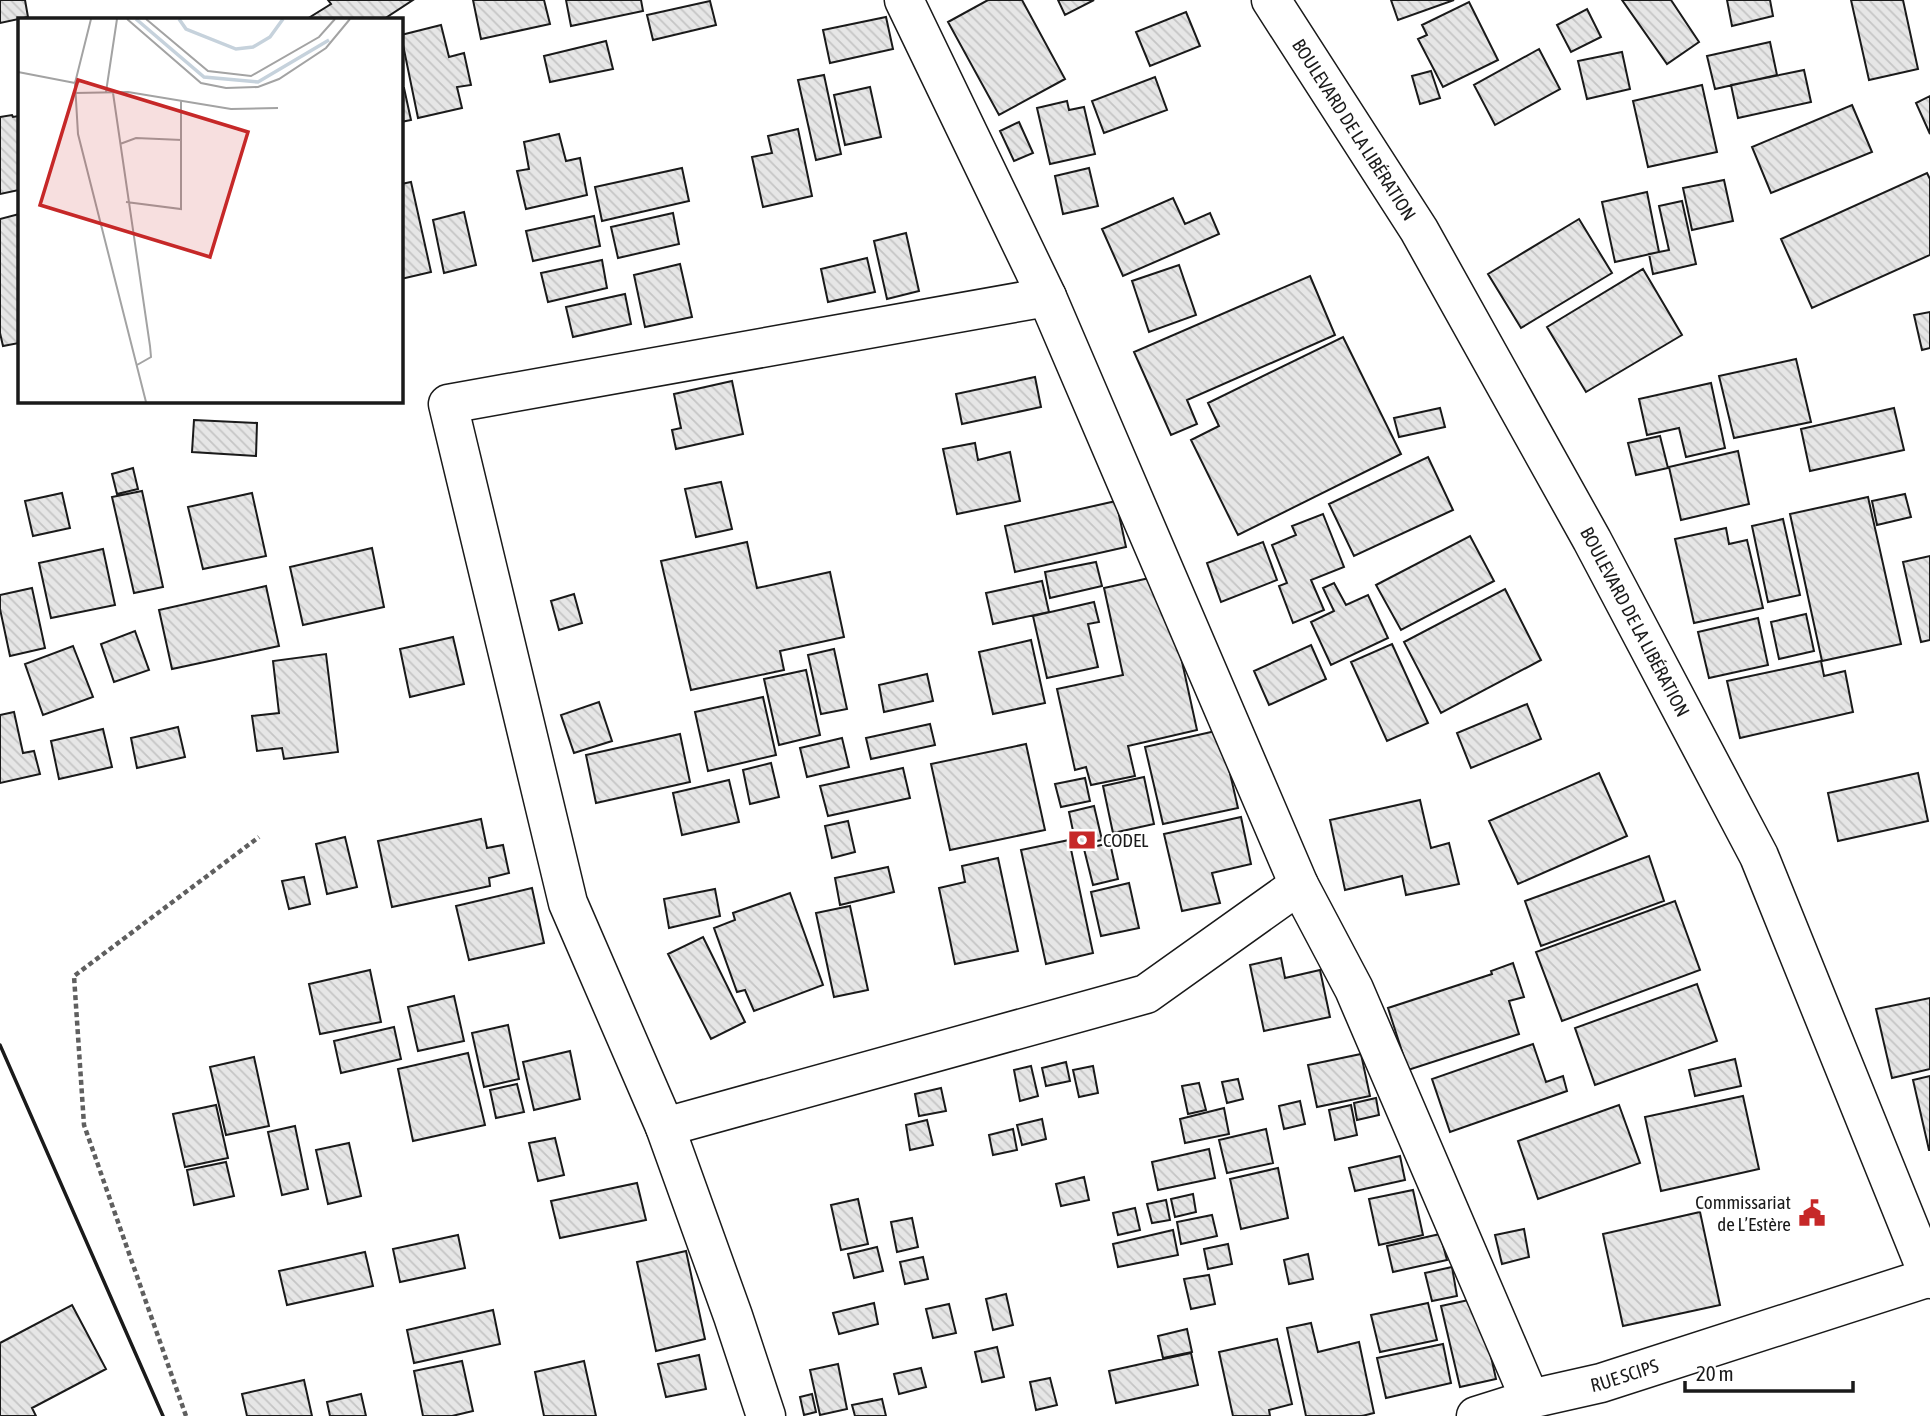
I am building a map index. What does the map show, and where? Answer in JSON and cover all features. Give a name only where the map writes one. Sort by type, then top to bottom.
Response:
[{"type":"street","points":[[904,0],[1047,297],[1299,885],[1354,989],[1530,1399]]},
{"type":"street","name":"BOULEVARD DE LA LIBÉRATION","points":[[1271,0],[1419,230],[1592,540],[1759,856],[1930,1278]]},
{"type":"street","points":[[766,1416],[665,1127],[568,903],[448,404],[1047,297]]},
{"type":"street","points":[[665,1127],[1146,994],[1299,885]]},
{"type":"street","name":"RUE SCIPS","points":[[1476,1416],[1530,1399],[1605,1400],[1930,1278]]},
{"type":"path","points":[[186,1416],[84,1125],[74,976],[259,837]]},
{"type":"building","points":[[0,0],[25,0],[28,17],[0,23]]},
{"type":"building","points":[[328,0],[413,0],[386,18],[309,18],[331,4]]},
{"type":"building","points":[[473,0],[544,0],[550,24],[481,39]]},
{"type":"building","points":[[566,0],[641,0],[643,11],[571,26]]},
{"type":"building","points":[[988,0],[1022,0],[1065,79],[999,115],[948,22]]},
{"type":"building","points":[[1058,0],[1094,0],[1065,15]]},
{"type":"building","points":[[1391,0],[1454,0],[1398,20]]},
{"type":"building","points":[[1622,0],[1671,0],[1699,42],[1667,64]]},
{"type":"building","points":[[1727,0],[1770,0],[1773,16],[1732,26]]},
{"type":"building","points":[[1851,0],[1903,0],[1918,69],[1869,80]]},
{"type":"building","points":[[710,1],[716,25],[653,40],[647,15]]},
{"type":"building","points":[[1469,2],[1498,60],[1443,87],[1418,39],[1427,35],[1422,25]]},
{"type":"building","points":[[1587,9],[1601,37],[1571,52],[1557,25]]},
{"type":"building","points":[[1186,12],[1200,46],[1150,66],[1136,32]]},
{"type":"building","points":[[886,17],[893,49],[830,63],[823,30]]},
{"type":"building","points":[[441,25],[449,57],[464,53],[471,85],[457,87],[462,108],[418,118],[402,35]]},
{"type":"building","points":[[606,41],[613,69],[550,82],[544,56]]},
{"type":"building","points":[[1770,42],[1777,75],[1715,89],[1707,56]]},
{"type":"building","points":[[1539,49],[1560,89],[1495,125],[1474,85]]},
{"type":"building","points":[[1622,52],[1630,89],[1587,99],[1578,61]]},
{"type":"building","points":[[1804,70],[1811,102],[1738,118],[1731,85]]},
{"type":"building","points":[[1431,71],[1440,98],[1420,104],[1412,76]]},
{"type":"building","points":[[824,75],[841,154],[816,160],[798,80]]},
{"type":"building","points":[[1155,77],[1167,110],[1104,133],[1092,101]]},
{"type":"building","points":[[1702,85],[1717,152],[1648,167],[1633,101]]},
{"type":"building","points":[[870,87],[881,137],[845,145],[834,95]]},
{"type":"building","points":[[402,88],[404,88],[411,120],[402,122]]},
{"type":"building","points":[[1930,96],[1930,134],[1916,103]]},
{"type":"building","points":[[1067,101],[1069,110],[1084,107],[1095,154],[1050,164],[1037,108]]},
{"type":"building","points":[[1852,105],[1872,152],[1771,193],[1752,147]]},
{"type":"building","points":[[18,116],[18,190],[0,194],[0,117]]},
{"type":"building","points":[[1019,122],[1033,153],[1014,161],[1000,131]]},
{"type":"building","points":[[798,129],[812,196],[763,207],[752,157],[772,153],[768,136]]},
{"type":"building","points":[[559,134],[566,161],[580,158],[587,195],[526,209],[517,171],[529,169],[524,142]]},
{"type":"building","points":[[682,168],[689,201],[602,221],[595,187]]},
{"type":"building","points":[[1089,168],[1098,206],[1063,214],[1055,176]]},
{"type":"building","points":[[1927,173],[1930,179],[1930,255],[1812,308],[1781,239]]},
{"type":"building","points":[[1724,180],[1733,221],[1692,230],[1683,188]]},
{"type":"building","points":[[411,182],[431,272],[402,279],[402,184]]},
{"type":"building","points":[[1647,192],[1659,252],[1615,262],[1602,202]]},
{"type":"building","points":[[1173,198],[1185,224],[1210,213],[1219,234],[1123,276],[1102,229]]},
{"type":"building","points":[[1682,201],[1696,264],[1653,274],[1649,254],[1669,250],[1659,206]]},
{"type":"building","points":[[464,212],[476,265],[444,273],[433,220]]},
{"type":"building","points":[[673,213],[679,244],[618,258],[611,227]]},
{"type":"building","points":[[18,214],[18,343],[3,346],[0,333],[0,219]]},
{"type":"building","points":[[594,216],[600,246],[533,261],[526,231]]},
{"type":"building","points":[[1579,219],[1612,273],[1521,328],[1488,274]]},
{"type":"building","points":[[906,233],[919,291],[887,299],[874,241]]},
{"type":"building","points":[[867,258],[875,292],[828,302],[821,269]]},
{"type":"building","points":[[602,260],[607,288],[548,302],[541,273]]},
{"type":"building","points":[[680,264],[692,317],[645,327],[634,275]]},
{"type":"building","points":[[1179,265],[1196,315],[1149,332],[1132,281]]},
{"type":"building","points":[[1643,269],[1682,335],[1586,392],[1547,327]]},
{"type":"building","points":[[1310,276],[1335,335],[1187,400],[1197,424],[1171,435],[1134,352]]},
{"type":"building","points":[[625,294],[631,324],[573,337],[566,307]]},
{"type":"building","points":[[1930,312],[1930,348],[1922,350],[1914,315]]},
{"type":"building","points":[[1343,337],[1401,454],[1238,535],[1191,440],[1219,426],[1208,403]]},
{"type":"building","points":[[1796,359],[1811,422],[1734,438],[1719,376]]},
{"type":"building","points":[[1035,377],[1041,407],[962,424],[956,394]]},
{"type":"building","points":[[732,381],[743,434],[676,449],[672,430],[681,428],[674,394]]},
{"type":"building","points":[[1711,383],[1725,448],[1686,457],[1679,428],[1647,435],[1639,399]]},
{"type":"building","points":[[1440,408],[1445,427],[1399,437],[1394,418]]},
{"type":"building","points":[[1894,408],[1904,450],[1810,471],[1801,429]]},
{"type":"building","points":[[194,420],[257,423],[256,456],[192,452]]},
{"type":"building","points":[[1660,436],[1668,468],[1636,475],[1628,443]]},
{"type":"building","points":[[975,443],[978,460],[1010,452],[1020,501],[957,514],[943,449]]},
{"type":"building","points":[[1738,451],[1749,504],[1681,520],[1669,467]]},
{"type":"building","points":[[1428,457],[1453,510],[1354,556],[1329,504]]},
{"type":"building","points":[[133,468],[138,489],[117,494],[112,474]]},
{"type":"building","points":[[721,482],[732,529],[696,537],[685,489]]},
{"type":"building","points":[[142,491],[163,587],[134,593],[112,497]]},
{"type":"building","points":[[62,493],[70,528],[33,536],[25,501]]},
{"type":"building","points":[[252,493],[266,556],[203,569],[188,507]]},
{"type":"building","points":[[1905,494],[1911,517],[1877,525],[1872,501]]},
{"type":"building","points":[[1868,497],[1901,644],[1822,661],[1790,514]]},
{"type":"building","points":[[1116,501],[1126,547],[1015,572],[1005,526]]},
{"type":"building","points":[[1323,514],[1344,567],[1311,580],[1324,610],[1293,623],[1279,586],[1287,583],[1272,545],[1296,535],[1292,526]]},
{"type":"building","points":[[1783,519],[1800,595],[1768,602],[1752,526]]},
{"type":"building","points":[[1726,528],[1729,544],[1747,540],[1763,608],[1694,623],[1675,539]]},
{"type":"building","points":[[1470,536],[1494,581],[1401,630],[1376,585]]},
{"type":"building","points":[[747,542],[757,588],[830,572],[844,637],[780,651],[784,670],[691,690],[661,561]]},
{"type":"building","points":[[1263,542],[1277,580],[1221,602],[1207,563]]},
{"type":"building","points":[[372,548],[384,607],[303,625],[290,567]]},
{"type":"building","points":[[103,549],[115,605],[51,618],[39,563]]},
{"type":"building","points":[[1930,556],[1930,640],[1921,642],[1903,562]]},
{"type":"building","points":[[1096,562],[1102,586],[1050,598],[1045,572]]},
{"type":"building","points":[[1163,575],[1197,730],[1128,746],[1135,776],[1091,785],[1086,767],[1075,770],[1057,689],[1123,675],[1104,588]]},
{"type":"building","points":[[1042,581],[1049,612],[993,624],[986,593]]},
{"type":"building","points":[[1334,583],[1346,605],[1368,595],[1388,638],[1331,665],[1311,622],[1334,611],[1323,588]]},
{"type":"building","points":[[266,586],[279,646],[172,669],[159,610]]},
{"type":"building","points":[[32,588],[45,648],[10,656],[0,609],[0,595]]},
{"type":"building","points":[[1505,589],[1541,660],[1441,713],[1404,642]]},
{"type":"building","points":[[574,594],[582,623],[559,630],[551,601]]},
{"type":"building","points":[[1094,602],[1099,622],[1088,624],[1098,667],[1047,678],[1033,616]]},
{"type":"building","points":[[1806,614],[1814,651],[1779,659],[1771,622]]},
{"type":"building","points":[[1758,618],[1768,665],[1709,678],[1698,632]]},
{"type":"building","points":[[135,631],[149,670],[114,682],[101,644]]},
{"type":"building","points":[[453,637],[464,684],[410,697],[400,649]]},
{"type":"building","points":[[1031,640],[1045,703],[993,714],[979,652]]},
{"type":"building","points":[[1392,644],[1428,723],[1387,741],[1351,662]]},
{"type":"building","points":[[1311,645],[1326,679],[1269,705],[1254,671]]},
{"type":"building","points":[[73,646],[93,697],[43,715],[25,664]]},
{"type":"building","points":[[834,649],[847,709],[821,714],[808,655]]},
{"type":"building","points":[[326,654],[338,752],[284,759],[282,748],[257,751],[252,716],[279,713],[273,661]]},
{"type":"building","points":[[1821,661],[1824,676],[1845,671],[1853,712],[1740,738],[1727,681]]},
{"type":"building","points":[[806,670],[820,735],[779,745],[764,679]]},
{"type":"building","points":[[927,674],[933,701],[884,712],[879,685]]},
{"type":"building","points":[[763,697],[776,755],[708,771],[695,712]]},
{"type":"building","points":[[599,702],[612,741],[574,753],[561,715]]},
{"type":"building","points":[[1527,704],[1541,739],[1471,768],[1457,733]]},
{"type":"building","points":[[14,712],[23,753],[34,751],[40,774],[0,783],[0,715]]},
{"type":"building","points":[[930,724],[935,745],[871,759],[866,738]]},
{"type":"building","points":[[178,727],[185,757],[137,768],[131,738]]},
{"type":"building","points":[[103,729],[112,767],[59,779],[51,741]]},
{"type":"building","points":[[1220,730],[1238,808],[1163,824],[1145,747]]},
{"type":"building","points":[[680,734],[690,782],[596,803],[586,755]]},
{"type":"building","points":[[842,738],[849,767],[807,777],[800,748]]},
{"type":"building","points":[[1026,744],[1045,830],[950,850],[931,764]]},
{"type":"building","points":[[771,763],[779,797],[750,804],[743,770]]},
{"type":"building","points":[[903,768],[910,798],[828,816],[820,786]]},
{"type":"building","points":[[1599,773],[1627,836],[1518,884],[1489,821]]},
{"type":"building","points":[[1918,773],[1928,821],[1838,841],[1828,793]]},
{"type":"building","points":[[1144,777],[1154,824],[1113,833],[1103,786]]},
{"type":"building","points":[[1085,778],[1090,801],[1061,807],[1055,784]]},
{"type":"building","points":[[729,780],[739,822],[682,835],[673,793]]},
{"type":"building","points":[[1420,800],[1431,848],[1449,843],[1459,884],[1406,895],[1402,876],[1345,890],[1330,820]]},
{"type":"building","points":[[1094,806],[1102,840],[1076,845],[1069,812]]},
{"type":"building","points":[[1241,817],[1251,864],[1212,873],[1220,903],[1182,911],[1164,834]]},
{"type":"building","points":[[481,819],[487,848],[503,845],[509,873],[489,878],[490,886],[392,907],[378,841]]},
{"type":"building","points":[[848,821],[855,852],[832,858],[825,826]]},
{"type":"building","points":[[345,837],[357,887],[327,894],[316,844]]},
{"type":"building","points":[[1069,840],[1093,953],[1046,964],[1021,850]]},
{"type":"building","points":[[1110,843],[1118,879],[1093,885],[1084,849]]},
{"type":"building","points":[[1649,856],[1664,901],[1541,946],[1525,901]]},
{"type":"building","points":[[998,858],[1018,951],[955,964],[939,888],[965,882],[962,866]]},
{"type":"building","points":[[888,867],[894,892],[840,905],[835,878]]},
{"type":"building","points":[[304,877],[310,904],[289,909],[282,881]]},
{"type":"building","points":[[1129,883],[1139,928],[1101,936],[1091,892]]},
{"type":"building","points":[[532,888],[544,943],[469,960],[456,906]]},
{"type":"building","points":[[715,889],[720,916],[669,928],[664,899]]},
{"type":"building","points":[[790,893],[823,985],[754,1011],[745,990],[737,992],[714,928],[735,920],[733,913]]},
{"type":"building","points":[[1675,901],[1700,970],[1562,1021],[1536,952]]},
{"type":"building","points":[[850,906],[868,990],[834,997],[816,913]]},
{"type":"building","points":[[703,937],[745,1022],[711,1039],[668,954]]},
{"type":"building","points":[[1281,958],[1285,978],[1320,970],[1330,1017],[1264,1031],[1250,965]]},
{"type":"building","points":[[1513,963],[1524,997],[1509,1001],[1519,1034],[1408,1070],[1388,1008],[1492,974],[1491,971]]},
{"type":"building","points":[[370,970],[381,1022],[320,1034],[309,984]]},
{"type":"building","points":[[1697,984],[1717,1041],[1595,1085],[1575,1028]]},
{"type":"building","points":[[454,996],[464,1041],[418,1051],[408,1007]]},
{"type":"building","points":[[1930,998],[1930,1069],[1892,1078],[1876,1009]]},
{"type":"building","points":[[508,1025],[519,1079],[484,1087],[472,1033]]},
{"type":"building","points":[[394,1027],[401,1059],[341,1073],[334,1041]]},
{"type":"building","points":[[1533,1044],[1546,1082],[1563,1076],[1567,1091],[1450,1132],[1432,1079]]},
{"type":"building","points":[[570,1051],[580,1099],[534,1110],[523,1062]]},
{"type":"building","points":[[468,1053],[485,1125],[413,1141],[398,1069]]},
{"type":"building","points":[[1361,1054],[1370,1096],[1317,1107],[1308,1065]]},
{"type":"building","points":[[254,1057],[269,1126],[226,1135],[210,1067]]},
{"type":"building","points":[[1735,1059],[1741,1086],[1695,1096],[1689,1070]]},
{"type":"building","points":[[1066,1062],[1070,1081],[1046,1086],[1042,1068]]},
{"type":"building","points":[[1031,1066],[1038,1096],[1020,1101],[1014,1070]]},
{"type":"building","points":[[1093,1066],[1098,1093],[1079,1097],[1073,1070]]},
{"type":"building","points":[[1930,1076],[1930,1150],[1929,1150],[1913,1080]]},
{"type":"building","points":[[1238,1079],[1243,1099],[1227,1103],[1222,1082]]},
{"type":"building","points":[[1199,1083],[1206,1110],[1188,1114],[1182,1086]]},
{"type":"building","points":[[517,1084],[524,1112],[496,1118],[490,1090]]},
{"type":"building","points":[[941,1088],[946,1111],[919,1116],[915,1094]]},
{"type":"building","points":[[1743,1096],[1759,1169],[1661,1191],[1645,1117]]},
{"type":"building","points":[[1376,1098],[1379,1115],[1357,1120],[1354,1103]]},
{"type":"building","points":[[1300,1101],[1305,1124],[1284,1129],[1279,1106]]},
{"type":"building","points":[[216,1105],[228,1158],[185,1167],[173,1114]]},
{"type":"building","points":[[1351,1105],[1357,1135],[1335,1140],[1329,1110]]},
{"type":"building","points":[[1619,1105],[1640,1163],[1538,1199],[1518,1141]]},
{"type":"building","points":[[1224,1108],[1229,1134],[1185,1143],[1180,1119]]},
{"type":"building","points":[[1042,1119],[1046,1139],[1022,1145],[1017,1125]]},
{"type":"building","points":[[927,1120],[933,1145],[910,1150],[906,1125]]},
{"type":"building","points":[[295,1126],[308,1189],[282,1195],[268,1132]]},
{"type":"building","points":[[1013,1129],[1017,1150],[993,1155],[989,1135]]},
{"type":"building","points":[[1266,1129],[1273,1163],[1227,1173],[1219,1140]]},
{"type":"building","points":[[555,1138],[564,1175],[538,1181],[529,1143]]},
{"type":"building","points":[[349,1143],[361,1196],[328,1204],[316,1150]]},
{"type":"building","points":[[1209,1149],[1215,1178],[1158,1190],[1152,1162]]},
{"type":"building","points":[[1400,1156],[1405,1180],[1355,1191],[1349,1168]]},
{"type":"building","points":[[226,1162],[234,1196],[194,1205],[187,1170]]},
{"type":"building","points":[[1278,1168],[1288,1218],[1241,1229],[1230,1179]]},
{"type":"building","points":[[1084,1177],[1089,1200],[1061,1206],[1056,1184]]},
{"type":"building","points":[[637,1183],[646,1220],[560,1238],[551,1201]]},
{"type":"building","points":[[1413,1190],[1423,1235],[1379,1245],[1369,1199]]},
{"type":"building","points":[[1193,1194],[1196,1212],[1175,1217],[1171,1199]]},
{"type":"building","points":[[858,1199],[868,1244],[841,1250],[831,1205]]},
{"type":"building","points":[[1166,1200],[1170,1220],[1152,1223],[1147,1204]]},
{"type":"building","points":[[1135,1208],[1140,1230],[1118,1235],[1113,1213]]},
{"type":"building","points":[[1700,1212],[1720,1305],[1623,1326],[1603,1234]]},
{"type":"building","points":[[1212,1215],[1217,1236],[1181,1244],[1177,1222]]},
{"type":"building","points":[[912,1218],[918,1247],[897,1252],[891,1222]]},
{"type":"building","points":[[1524,1229],[1529,1257],[1502,1264],[1495,1235]]},
{"type":"building","points":[[1173,1230],[1178,1255],[1118,1267],[1113,1244]]},
{"type":"building","points":[[1440,1234],[1447,1260],[1393,1272],[1387,1246]]},
{"type":"building","points":[[458,1235],[465,1268],[400,1282],[393,1249]]},
{"type":"building","points":[[1228,1244],[1232,1264],[1208,1269],[1204,1249]]},
{"type":"building","points":[[877,1247],[883,1271],[854,1278],[848,1254]]},
{"type":"building","points":[[686,1251],[705,1339],[656,1351],[637,1262]]},
{"type":"building","points":[[365,1252],[373,1286],[287,1305],[279,1271]]},
{"type":"building","points":[[1308,1254],[1313,1279],[1289,1284],[1284,1260]]},
{"type":"building","points":[[923,1257],[928,1279],[905,1284],[900,1262]]},
{"type":"building","points":[[1452,1267],[1457,1296],[1432,1301],[1425,1273]]},
{"type":"building","points":[[1209,1275],[1215,1304],[1191,1309],[1184,1279]]},
{"type":"building","points":[[1006,1294],[1013,1325],[993,1330],[986,1299]]},
{"type":"building","points":[[1478,1298],[1496,1379],[1460,1387],[1441,1306]]},
{"type":"building","points":[[874,1303],[878,1324],[839,1334],[833,1313]]},
{"type":"building","points":[[1428,1303],[1437,1340],[1380,1352],[1371,1315]]},
{"type":"building","points":[[949,1304],[956,1333],[933,1338],[926,1309]]},
{"type":"building","points":[[72,1305],[106,1369],[32,1408],[36,1416],[0,1416],[0,1343]]},
{"type":"building","points":[[493,1310],[500,1344],[414,1363],[407,1330]]},
{"type":"building","points":[[1311,1323],[1318,1352],[1359,1342],[1374,1413],[1362,1416],[1306,1416],[1287,1328]]},
{"type":"building","points":[[1187,1329],[1192,1352],[1163,1358],[1158,1336]]},
{"type":"building","points":[[1277,1339],[1292,1404],[1269,1410],[1270,1416],[1233,1416],[1219,1352]]},
{"type":"building","points":[[1443,1344],[1451,1383],[1386,1398],[1377,1358]]},
{"type":"building","points":[[997,1347],[1004,1377],[982,1382],[975,1352]]},
{"type":"building","points":[[1191,1353],[1198,1385],[1116,1403],[1109,1371]]},
{"type":"building","points":[[699,1355],[706,1389],[666,1397],[658,1364]]},
{"type":"building","points":[[462,1361],[473,1411],[452,1416],[423,1416],[414,1371]]},
{"type":"building","points":[[584,1361],[596,1416],[544,1416],[535,1372]]},
{"type":"building","points":[[838,1364],[847,1409],[820,1415],[810,1370]]},
{"type":"building","points":[[921,1368],[926,1387],[899,1394],[894,1374]]},
{"type":"building","points":[[1050,1378],[1057,1405],[1036,1410],[1030,1382]]},
{"type":"building","points":[[304,1380],[312,1416],[247,1416],[242,1394]]},
{"type":"building","points":[[361,1394],[366,1416],[330,1416],[327,1402]]},
{"type":"building","points":[[812,1394],[816,1412],[804,1415],[800,1397]]},
{"type":"building","points":[[882,1399],[886,1416],[855,1416],[852,1405]]},
{"type":"wall","points":[[0,1045],[163,1416]]},
{"type":"place","name":"CODEL","points":[[1082,840]]},
{"type":"place","name":"Commissariat de L’Estère","points":[[1812,1213]]}]
